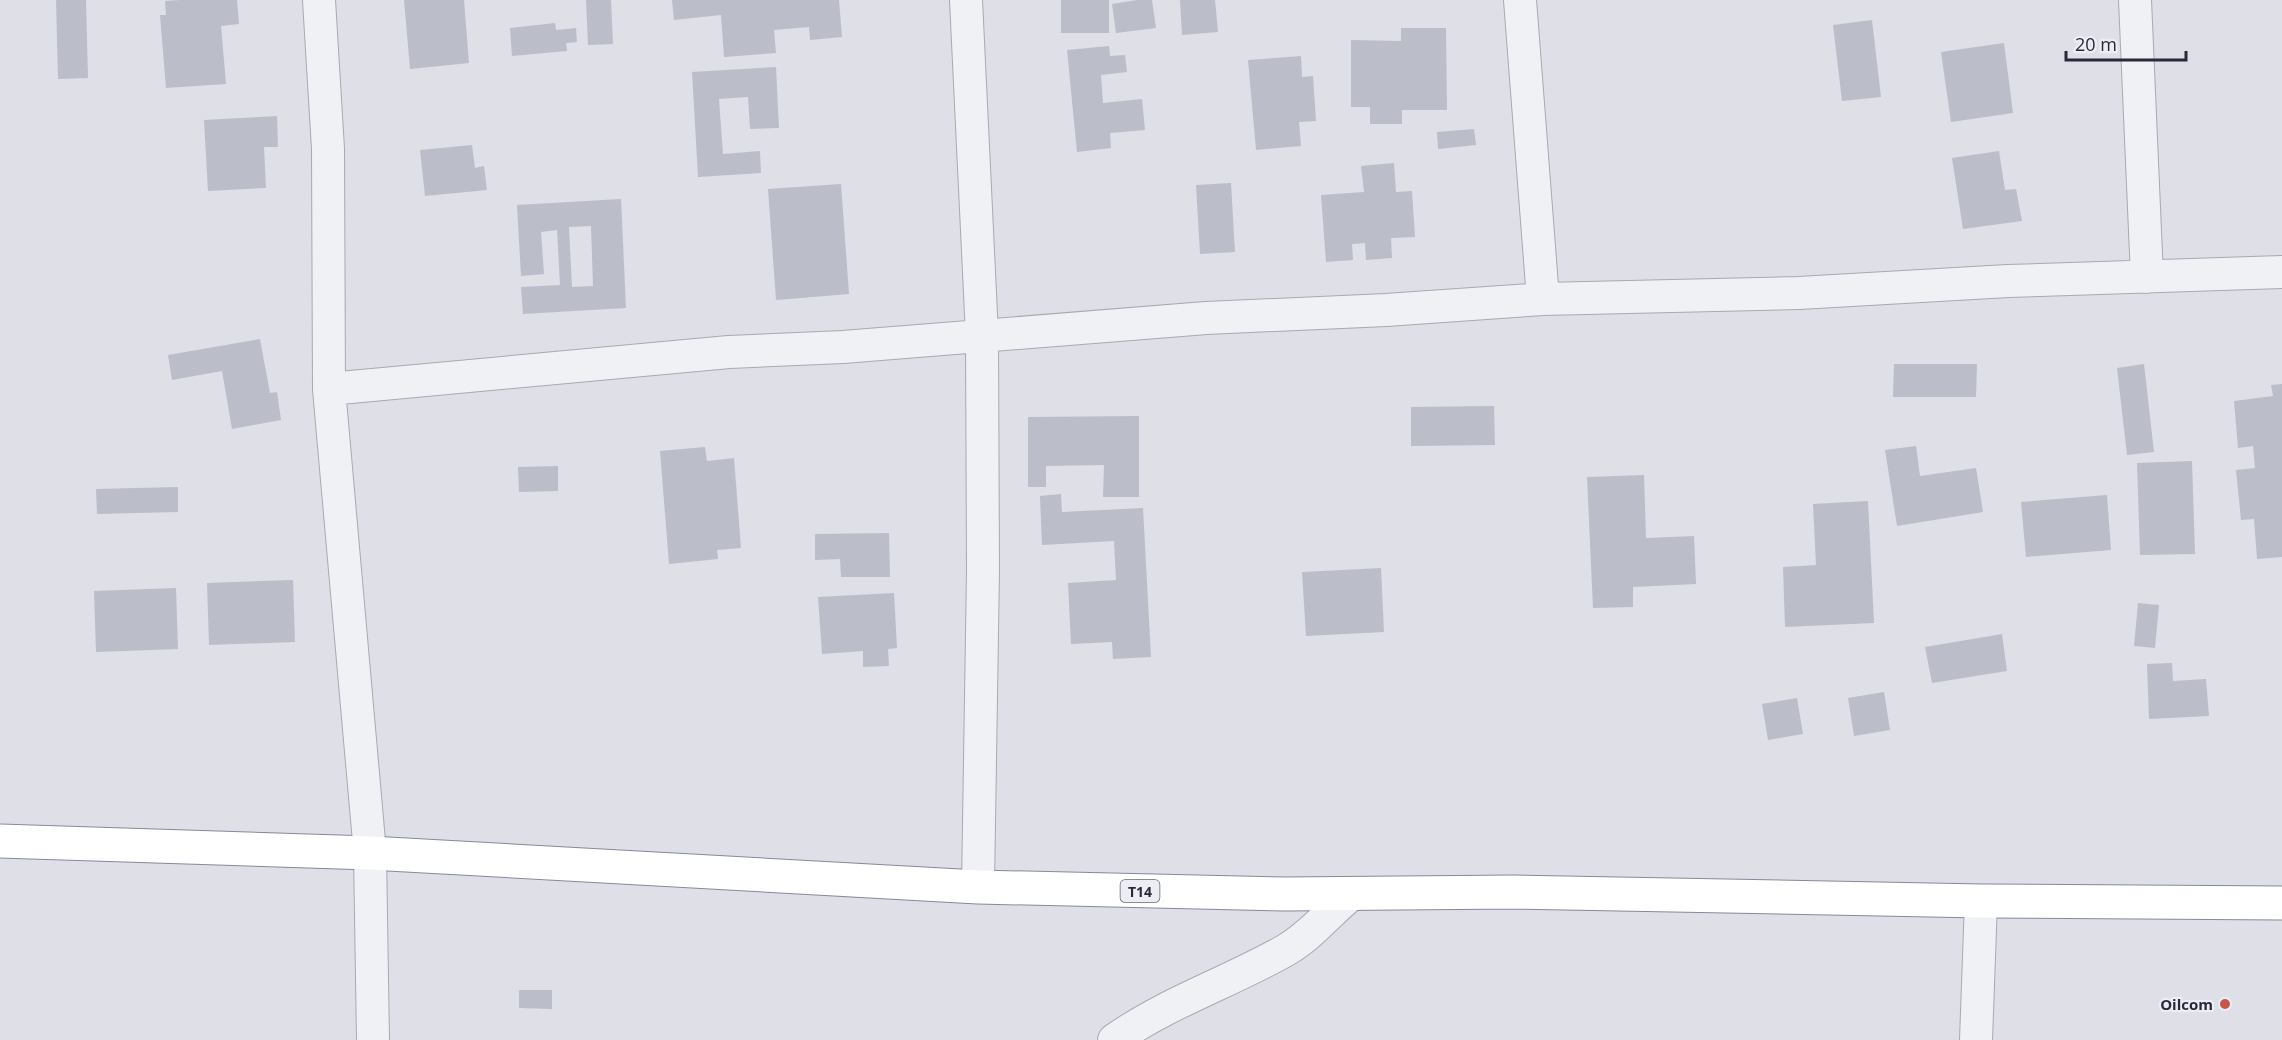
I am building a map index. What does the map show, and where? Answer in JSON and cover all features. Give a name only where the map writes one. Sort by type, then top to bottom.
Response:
[{"type":"highway","name":"T14","points":[[0,841],[370,853],[978,887],[1285,894],[1527,892],[1981,901],[2282,903]]},
{"type":"street","points":[[319,0],[328,149],[329,389],[370,853],[373,1040]]},
{"type":"street","points":[[966,0],[982,335],[983,570],[978,887]]},
{"type":"street","points":[[1520,0],[1543,299]]},
{"type":"street","points":[[2135,0],[2148,277]]},
{"type":"street","points":[[329,389],[729,352],[843,347],[1206,318],[1386,310],[1543,299],[1799,293],[2008,281],[2282,272]]},
{"type":"street","points":[[1114,1040],[1168,1007],[1287,950],[1308,936],[1334,908],[1353,893]]},
{"type":"street","points":[[1976,1040],[1981,901]]},
{"type":"building","points":[[56,0],[86,0],[88,78],[58,79]]},
{"type":"building","points":[[237,0],[239,24],[221,26],[226,84],[166,88],[160,15],[166,15],[165,1]]},
{"type":"building","points":[[404,0],[464,0],[469,63],[410,69]]},
{"type":"building","points":[[586,0],[611,0],[613,44],[588,45]]},
{"type":"building","points":[[672,0],[839,0],[842,37],[810,40],[809,27],[774,30],[776,53],[724,57],[721,15],[674,20]]},
{"type":"building","points":[[1061,0],[1109,0],[1109,33],[1061,33]]},
{"type":"building","points":[[1152,0],[1156,28],[1116,33],[1112,4]]},
{"type":"building","points":[[1180,0],[1215,0],[1218,32],[1182,35]]},
{"type":"building","points":[[1872,20],[1881,97],[1842,101],[1833,25]]},
{"type":"building","points":[[555,23],[556,30],[576,28],[577,42],[566,43],[567,51],[512,56],[510,28]]},
{"type":"building","points":[[1401,28],[1446,28],[1447,110],[1402,110],[1402,124],[1370,124],[1370,107],[1351,107],[1351,40],[1401,41]]},
{"type":"building","points":[[2004,43],[2013,113],[1951,122],[1941,52]]},
{"type":"building","points":[[1109,46],[1110,56],[1125,55],[1127,72],[1101,75],[1103,103],[1142,99],[1145,130],[1110,133],[1111,148],[1077,152],[1067,50]]},
{"type":"building","points":[[1301,56],[1302,77],[1313,76],[1316,121],[1299,122],[1301,146],[1256,150],[1248,60]]},
{"type":"building","points":[[776,67],[779,128],[750,129],[748,97],[719,99],[723,154],[760,151],[761,173],[698,177],[692,72]]},
{"type":"building","points":[[277,116],[278,147],[264,147],[266,188],[208,191],[204,120]]},
{"type":"building","points":[[1474,129],[1476,145],[1438,149],[1437,132]]},
{"type":"building","points":[[472,145],[475,168],[484,166],[487,190],[425,196],[420,150]]},
{"type":"building","points":[[1999,151],[2005,190],[2016,189],[2022,221],[1963,229],[1952,158]]},
{"type":"building","points":[[1394,163],[1396,192],[1412,191],[1415,237],[1391,238],[1392,258],[1366,260],[1365,243],[1352,244],[1353,260],[1326,262],[1321,195],[1364,192],[1361,166]]},
{"type":"building","points":[[1231,183],[1235,252],[1200,254],[1196,185]]},
{"type":"building","points":[[841,184],[849,294],[776,300],[768,189]]},
{"type":"building","points":[[621,199],[626,308],[523,314],[521,287],[560,285],[557,230],[541,232],[544,274],[521,276],[517,205]],"holes":[[[591,226],[593,286],[572,287],[569,227]]]},
{"type":"building","points":[[260,339],[270,393],[277,392],[281,420],[232,429],[222,371],[172,380],[168,355]]},
{"type":"building","points":[[1894,364],[1977,364],[1976,397],[1893,397]]},
{"type":"building","points":[[2144,364],[2154,452],[2127,455],[2117,368]]},
{"type":"building","points":[[2282,384],[2282,557],[2257,559],[2254,519],[2241,520],[2236,470],[2255,468],[2253,446],[2238,448],[2234,401],[2273,396],[2271,385]]},
{"type":"building","points":[[1494,406],[1495,445],[1411,446],[1411,407]]},
{"type":"building","points":[[1139,416],[1139,497],[1103,497],[1104,465],[1046,466],[1046,487],[1028,487],[1028,417]]},
{"type":"building","points":[[1916,446],[1920,476],[1976,468],[1983,512],[1897,526],[1885,450]]},
{"type":"building","points":[[705,447],[707,461],[734,458],[741,548],[717,550],[718,559],[669,564],[660,451]]},
{"type":"building","points":[[2192,461],[2195,554],[2140,555],[2137,463]]},
{"type":"building","points":[[558,466],[558,491],[519,492],[518,467]]},
{"type":"building","points":[[1644,475],[1646,538],[1694,536],[1696,584],[1633,587],[1633,607],[1593,608],[1587,477]]},
{"type":"building","points":[[178,487],[178,512],[97,514],[96,489]]},
{"type":"building","points":[[1061,494],[1062,512],[1143,508],[1151,657],[1113,659],[1112,642],[1071,644],[1068,583],[1116,580],[1114,541],[1042,545],[1040,496]]},
{"type":"building","points":[[2107,495],[2111,550],[2026,557],[2021,502]]},
{"type":"building","points":[[1868,501],[1874,623],[1785,627],[1783,567],[1816,565],[1813,504]]},
{"type":"building","points":[[889,533],[890,577],[841,577],[840,559],[815,560],[815,534]]},
{"type":"building","points":[[1381,568],[1384,632],[1306,636],[1302,572]]},
{"type":"building","points":[[293,580],[295,642],[209,645],[207,583]]},
{"type":"building","points":[[176,588],[178,649],[96,652],[94,591]]},
{"type":"building","points":[[894,593],[897,648],[888,649],[889,666],[863,667],[863,651],[822,654],[818,597]]},
{"type":"building","points":[[2138,603],[2159,605],[2155,648],[2134,646]]},
{"type":"building","points":[[2002,634],[2007,671],[1932,683],[1925,647]]},
{"type":"building","points":[[2172,663],[2173,681],[2206,679],[2209,716],[2149,719],[2147,664]]},
{"type":"building","points":[[1884,692],[1890,730],[1854,736],[1848,698]]},
{"type":"building","points":[[1797,698],[1803,734],[1768,740],[1762,704]]},
{"type":"building","points":[[519,990],[552,990],[552,1009],[519,1008]]},
{"type":"place","name":"Oilcom","points":[[2225,1004]]}]
